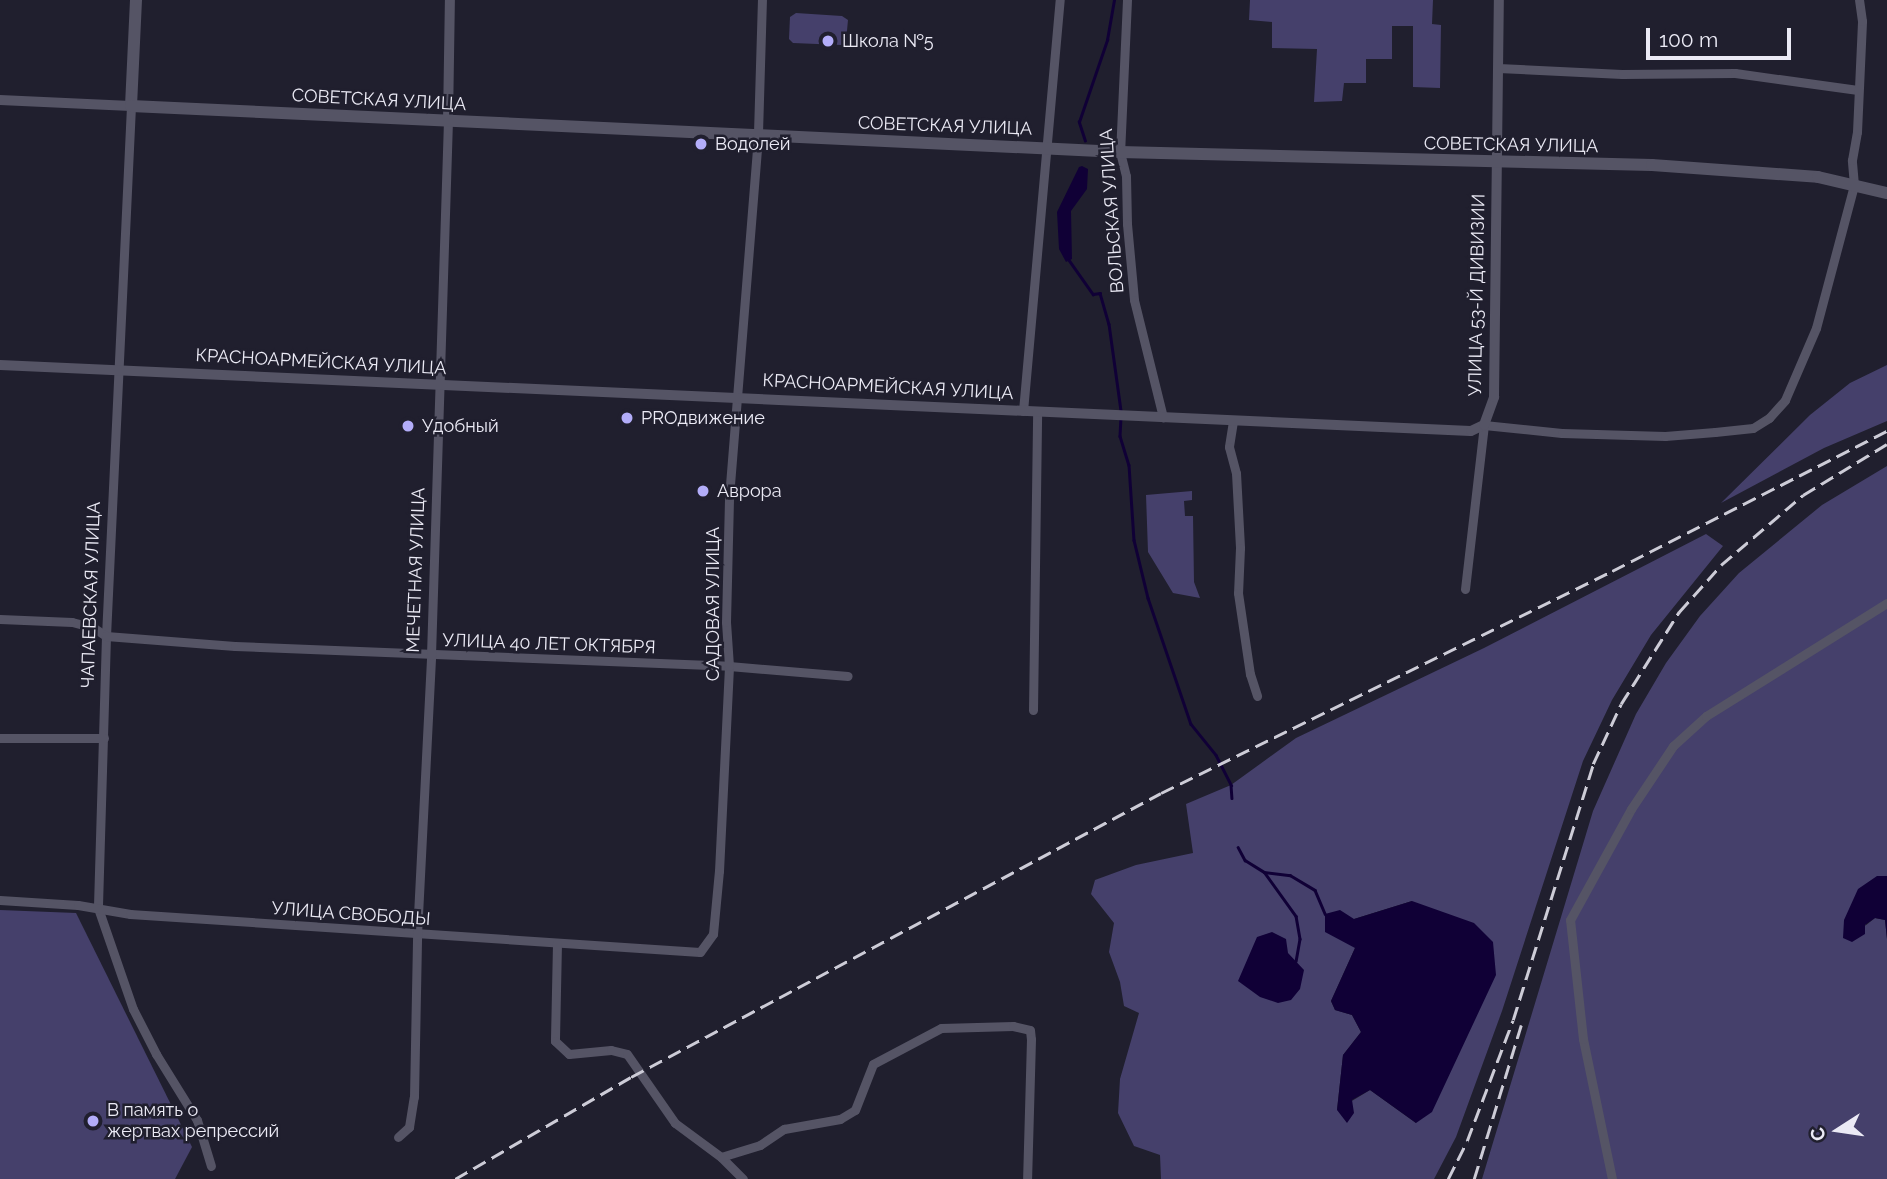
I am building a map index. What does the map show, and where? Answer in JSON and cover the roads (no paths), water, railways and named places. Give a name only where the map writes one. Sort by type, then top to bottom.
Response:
[{"type":"main road","name":"ЧАПАЕВСКАЯ УЛИЦА","points":[[131,106],[135,0]]},
{"type":"main road","name":"СОВЕТСКАЯ УЛИЦА","points":[[131,106],[758,134],[908,144],[1768,171],[1854,185],[1887,194]]},
{"type":"street","name":"МЕЧЕТНАЯ УЛИЦА","points":[[398,1137],[409,1126],[414,1097],[417,935],[431,655],[440,385],[450,0]]},
{"type":"street","name":"САДОВАЯ УЛИЦА","points":[[700,952],[713,934],[729,666],[726,622],[736,398],[758,134],[762,0]]},
{"type":"street","points":[[1023,411],[1060,0]]},
{"type":"street","name":"ВОЛЬСКАЯ УЛИЦА","points":[[1127,0],[1120,152],[1126,176],[1126,224],[1134,300],[1146,336],[1158,417]]},
{"type":"street","name":"УЛИЦА 53-Й ДИВИЗИИ","points":[[1465,589],[1484,425],[1494,397],[1499,0]]},
{"type":"street","points":[[1854,185],[1852,160],[1857,132],[1862,21],[1859,0]]},
{"type":"street","points":[[1498,68],[1622,74],[1735,74],[1858,90]]},
{"type":"street","name":"СОВЕТСКАЯ УЛИЦА","points":[[0,100],[131,106]]},
{"type":"street","name":"ЧАПАЕВСКАЯ УЛИЦА","points":[[131,106],[106,636],[98,908],[133,1009],[156,1054],[197,1120],[211,1166]]},
{"type":"street","name":"КРАСНОАРМЕЙСКАЯ УЛИЦА","points":[[0,365],[1452,431],[1471,431],[1484,425],[1562,433],[1665,436],[1752,428],[1769,418],[1785,400],[1816,328],[1854,185]]},
{"type":"street","points":[[1033,710],[1037,411]]},
{"type":"street","points":[[1233,421],[1229,447],[1236,473],[1240,548],[1238,593],[1250,674],[1256,696]]},
{"type":"street","points":[[1612,1179],[1583,1039],[1570,920],[1631,809],[1673,746],[1706,716],[1887,603]]},
{"type":"street","name":"УЛИЦА 40 ЛЕТ ОКТЯБРЯ","points":[[0,619],[72,622],[94,628],[106,636],[234,646],[729,666],[848,676]]},
{"type":"street","points":[[0,738],[104,738]]},
{"type":"street","name":"УЛИЦА СВОБОДЫ","points":[[0,900],[98,908],[130,914],[700,952]]},
{"type":"street","points":[[557,943],[555,1041],[569,1054],[611,1050],[626,1054],[675,1123],[722,1157],[743,1179]]},
{"type":"street","points":[[722,1157],[760,1145],[784,1129],[841,1119],[855,1110],[873,1064],[941,1028],[1013,1026],[1030,1030],[1031,1039],[1027,1179]]},
{"type":"waterway","points":[[1085,141],[1079,122],[1107,40],[1114,0]]},
{"type":"waterway","points":[[1069,260],[1093,294],[1100,293],[1109,324],[1121,410]]},
{"type":"waterway","points":[[1121,417],[1120,436],[1129,465],[1134,540],[1148,598],[1191,724],[1216,755],[1231,785],[1232,798]]},
{"type":"waterway","points":[[1238,847],[1245,860],[1264,872],[1290,875],[1315,890],[1325,914]]},
{"type":"waterway","points":[[1265,873],[1296,916],[1300,939],[1296,961]]},
{"type":"railway","points":[[455,1179],[631,1077],[1161,793],[1612,571],[1887,431]]},
{"type":"railway","points":[[1448,1179],[1467,1141],[1513,1020],[1593,764],[1621,704],[1679,612],[1721,565],[1803,495],[1887,444]]},
{"type":"railway","points":[[1474,1179],[1521,1025]]},
{"type":"place","name":"Школа №5","points":[[828,41]]},
{"type":"place","name":"Водолей","points":[[701,144]]},
{"type":"place","name":"PROдвижение","points":[[627,418]]},
{"type":"place","name":"Удобный","points":[[408,426]]},
{"type":"place","name":"Аврора","points":[[703,491]]},
{"type":"place","name":"В память о жертвах репрессий","points":[[93,1121]]}]
